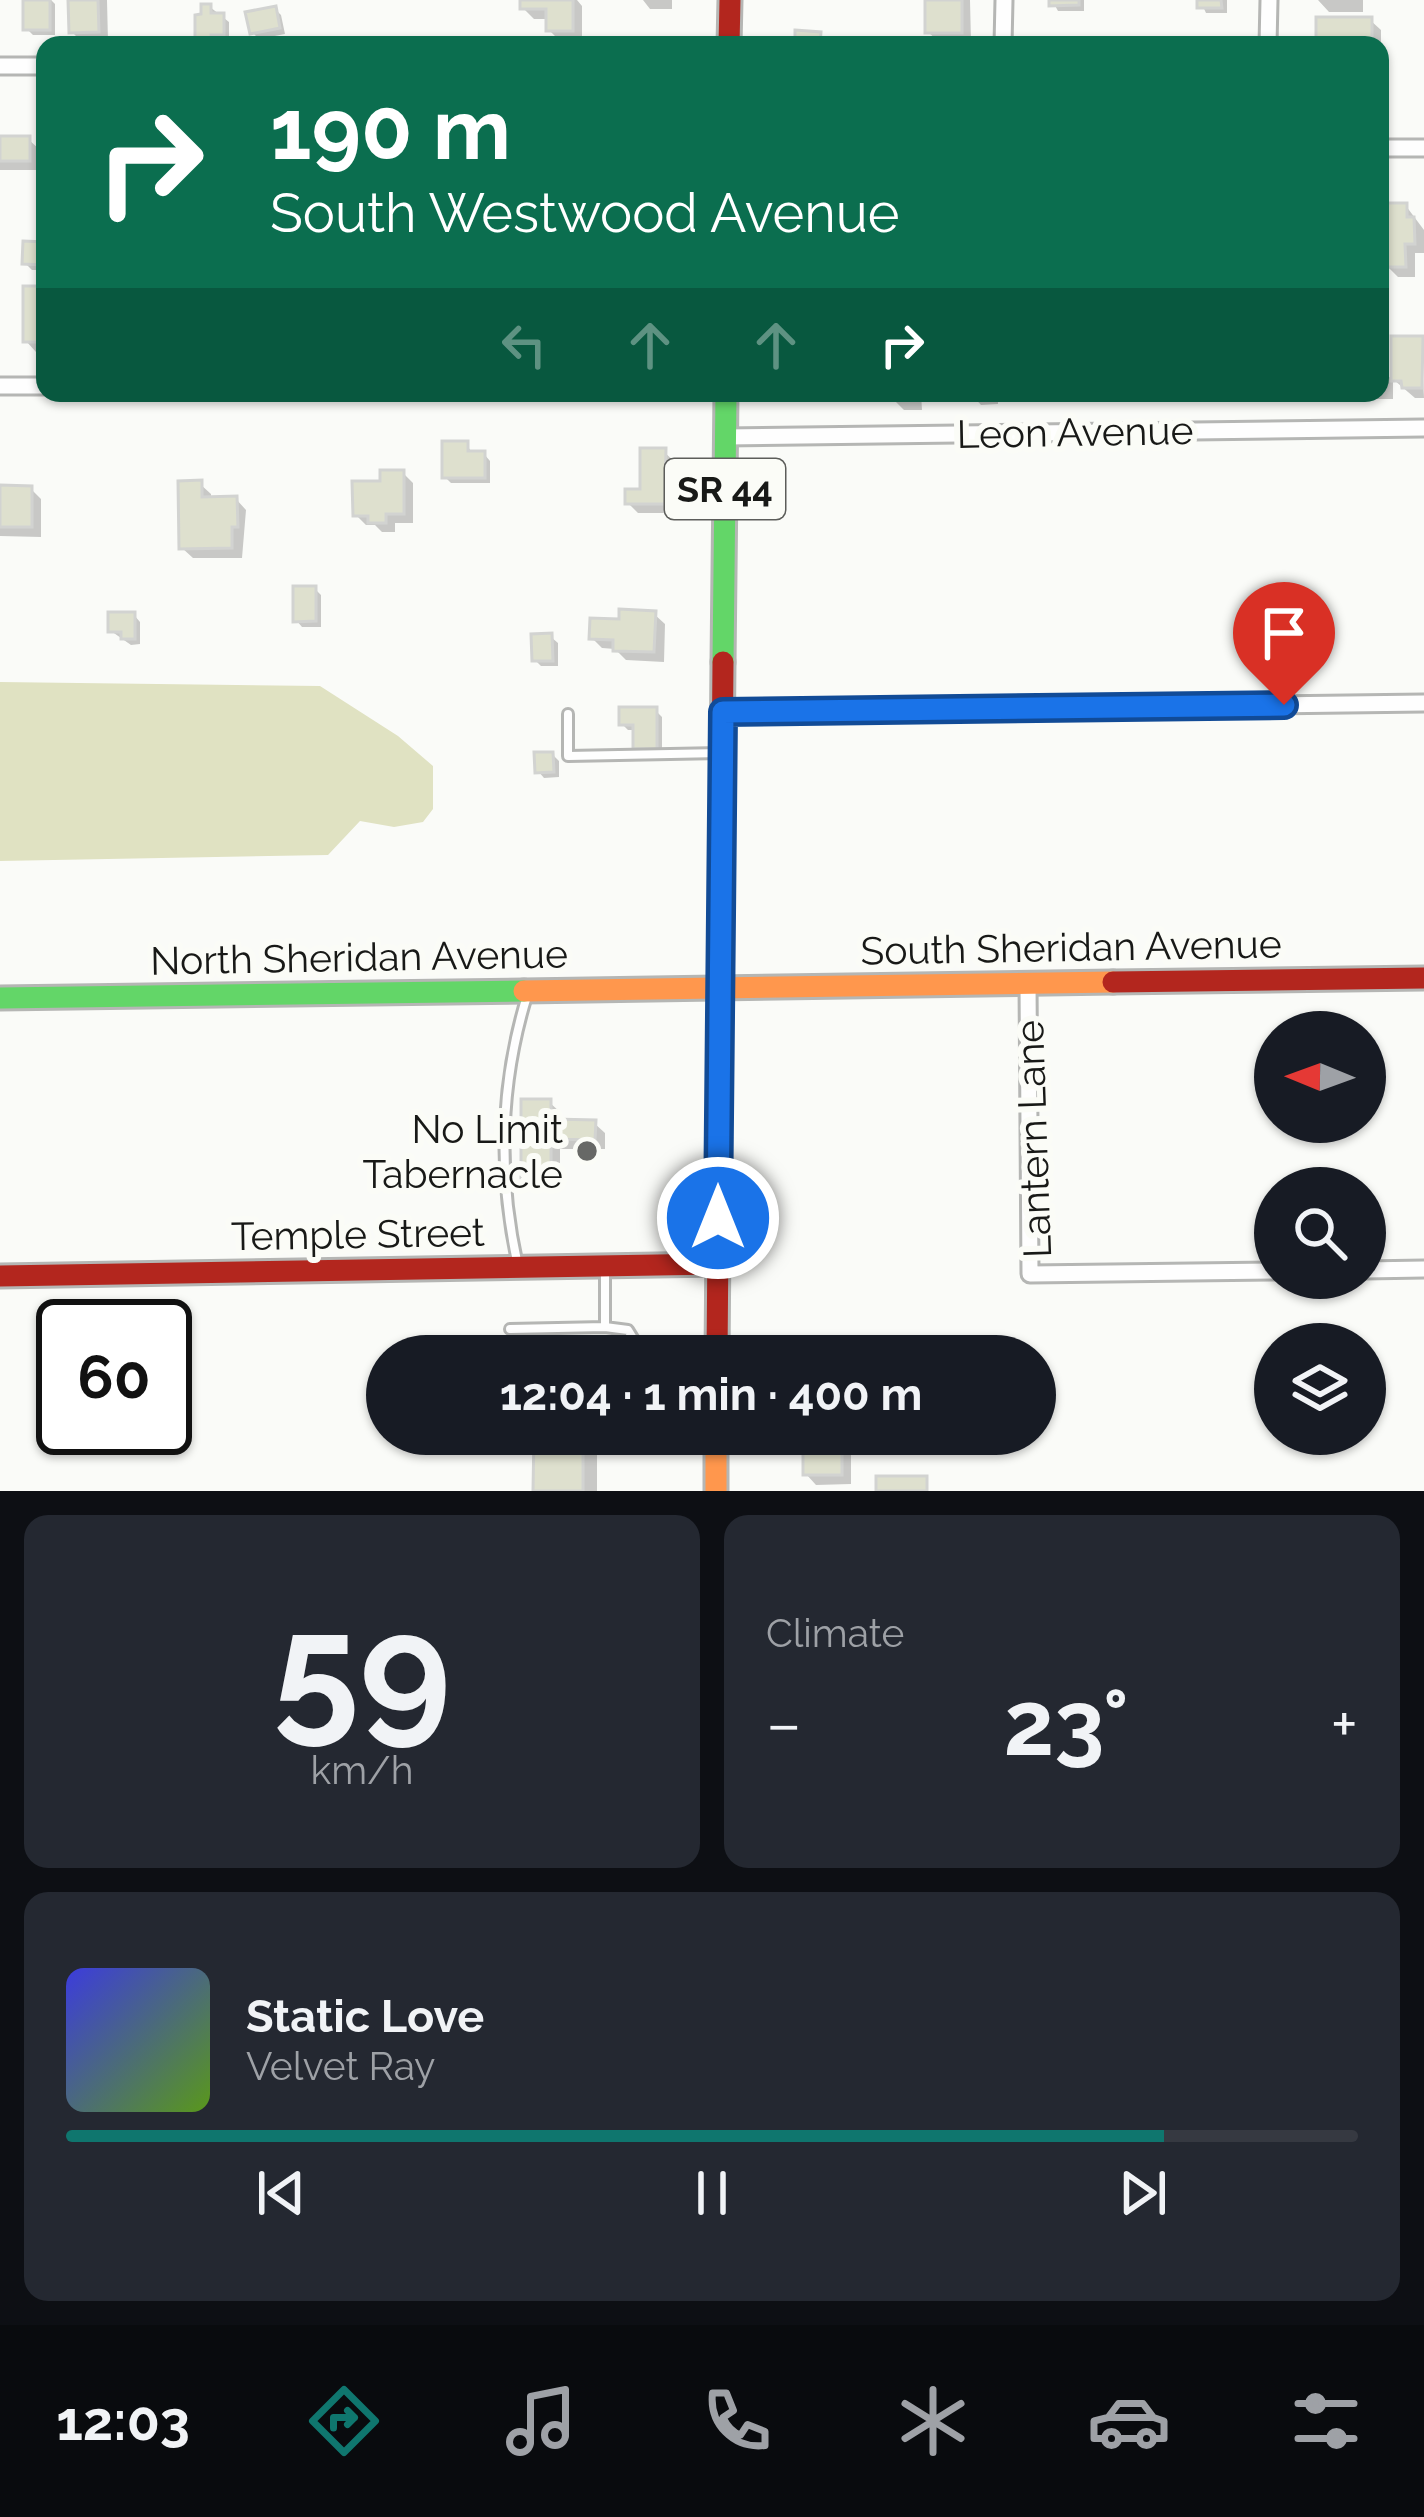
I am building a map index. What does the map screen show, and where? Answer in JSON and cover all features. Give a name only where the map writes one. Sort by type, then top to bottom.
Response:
[{"type":"street","points":[[729,36],[730,0]]},
{"type":"street","points":[[1003,36],[1004,0]]},
{"type":"street","points":[[1268,36],[1269,0]]},
{"type":"street","points":[[0,66],[36,66]]},
{"type":"street","points":[[1389,148],[1424,148]]},
{"type":"street","points":[[0,386],[36,386]]},
{"type":"street","name":"SR 44","points":[[717,1335],[726,402]]},
{"type":"street","name":"Leon Avenue","points":[[725,436],[1424,428]]},
{"type":"street","points":[[723,712],[1424,703]]},
{"type":"street","name":"South Sheridan Avenue","points":[[719,990],[1424,978]]},
{"type":"street","name":"Lantern Lane","points":[[1028,982],[1030,1274],[1254,1271]]},
{"type":"street","name":"North Sheridan Avenue","points":[[0,998],[719,990]]},
{"type":"street","name":"Temple Street","points":[[0,1276],[717,1264]]},
{"type":"street","points":[[1386,1270],[1424,1270]]},
{"type":"street","points":[[716,1455],[716,1491]]},
{"type":"lane","points":[[568,714],[568,756],[722,753]]},
{"type":"lane","points":[[518,1267],[510,1229],[505,1125],[511,1058],[528,991]]},
{"type":"lane","points":[[604,1266],[605,1327]]},
{"type":"lane","points":[[510,1329],[605,1327],[628,1330],[631,1335]]},
{"type":"green space","points":[[0,682],[320,686],[398,736],[433,766],[433,809],[423,822],[394,827],[360,821],[328,855],[0,861]]},
{"type":"building","points":[[23,0],[50,0],[50,30],[23,30]]},
{"type":"building","points":[[68,0],[98,0],[99,32],[69,33]]},
{"type":"building","points":[[520,0],[573,0],[573,31],[546,31],[546,9],[520,9]]},
{"type":"building","points":[[925,0],[962,0],[962,33],[925,33]]},
{"type":"building","points":[[1049,0],[1079,0],[1079,5],[1049,6]]},
{"type":"building","points":[[1197,0],[1221,0],[1222,8],[1197,8]]},
{"type":"building","points":[[201,4],[211,4],[211,13],[224,13],[224,35],[195,36],[195,15],[201,14]]},
{"type":"building","points":[[276,6],[280,28],[250,34],[245,12]]},
{"type":"building","points":[[1316,17],[1372,17],[1372,36],[1316,36]]},
{"type":"building","points":[[795,30],[821,32],[821,36],[795,36]]},
{"type":"building","points":[[0,136],[30,136],[30,161],[0,161]]},
{"type":"building","points":[[1389,203],[1407,203],[1407,217],[1414,217],[1415,244],[1405,244],[1406,267],[1389,267]]},
{"type":"building","points":[[23,241],[36,242],[36,265],[22,264]]},
{"type":"building","points":[[23,286],[36,286],[36,342],[23,342]]},
{"type":"building","points":[[1391,336],[1423,336],[1422,388],[1402,388],[1401,381],[1391,381]]},
{"type":"building","points":[[442,441],[468,441],[468,451],[485,451],[485,478],[442,478]]},
{"type":"building","points":[[640,448],[666,448],[665,504],[625,504],[625,489],[640,489]]},
{"type":"building","points":[[380,470],[404,470],[404,514],[386,514],[386,523],[368,523],[368,516],[353,516],[352,481],[380,481]]},
{"type":"building","points":[[202,480],[202,497],[237,496],[238,527],[232,527],[232,548],[179,549],[178,481]]},
{"type":"building","points":[[0,485],[32,486],[32,527],[0,527]]},
{"type":"building","points":[[293,586],[316,586],[316,621],[293,622]]},
{"type":"building","points":[[619,609],[656,611],[654,652],[613,651],[613,640],[589,639],[590,618],[619,619]]},
{"type":"building","points":[[108,612],[135,612],[135,639],[108,632]]},
{"type":"building","points":[[552,633],[553,661],[532,661],[531,634]]},
{"type":"building","points":[[619,707],[657,707],[657,749],[633,749],[633,725],[619,725]]},
{"type":"building","points":[[534,752],[553,752],[554,772],[535,773]]},
{"type":"building","points":[[521,1099],[551,1099],[551,1119],[596,1120],[595,1140],[551,1139],[551,1178],[521,1178]]},
{"type":"building","points":[[534,1455],[583,1455],[583,1491],[533,1491]]},
{"type":"building","points":[[803,1455],[842,1455],[842,1475],[803,1475]]},
{"type":"building","points":[[876,1476],[927,1476],[927,1491],[876,1491]]},
{"type":"traffic: fast","points":[[723,662],[726,402]]},
{"type":"traffic: fast","points":[[0,998],[524,991]]},
{"type":"traffic: slow","points":[[524,991],[1113,982]]},
{"type":"traffic: slow","points":[[716,1455],[716,1491]]},
{"type":"traffic: jam","points":[[729,36],[730,0]]},
{"type":"traffic: jam","points":[[717,1335],[723,662]]},
{"type":"traffic: jam","points":[[1113,982],[1424,978]]},
{"type":"traffic: jam","points":[[0,1276],[717,1264]]},
{"type":"place","name":"No Limit Tabernacle","points":[[587,1151]]},
{"type":"route","points":[[718,1218],[723,712],[1284,705]]}]
